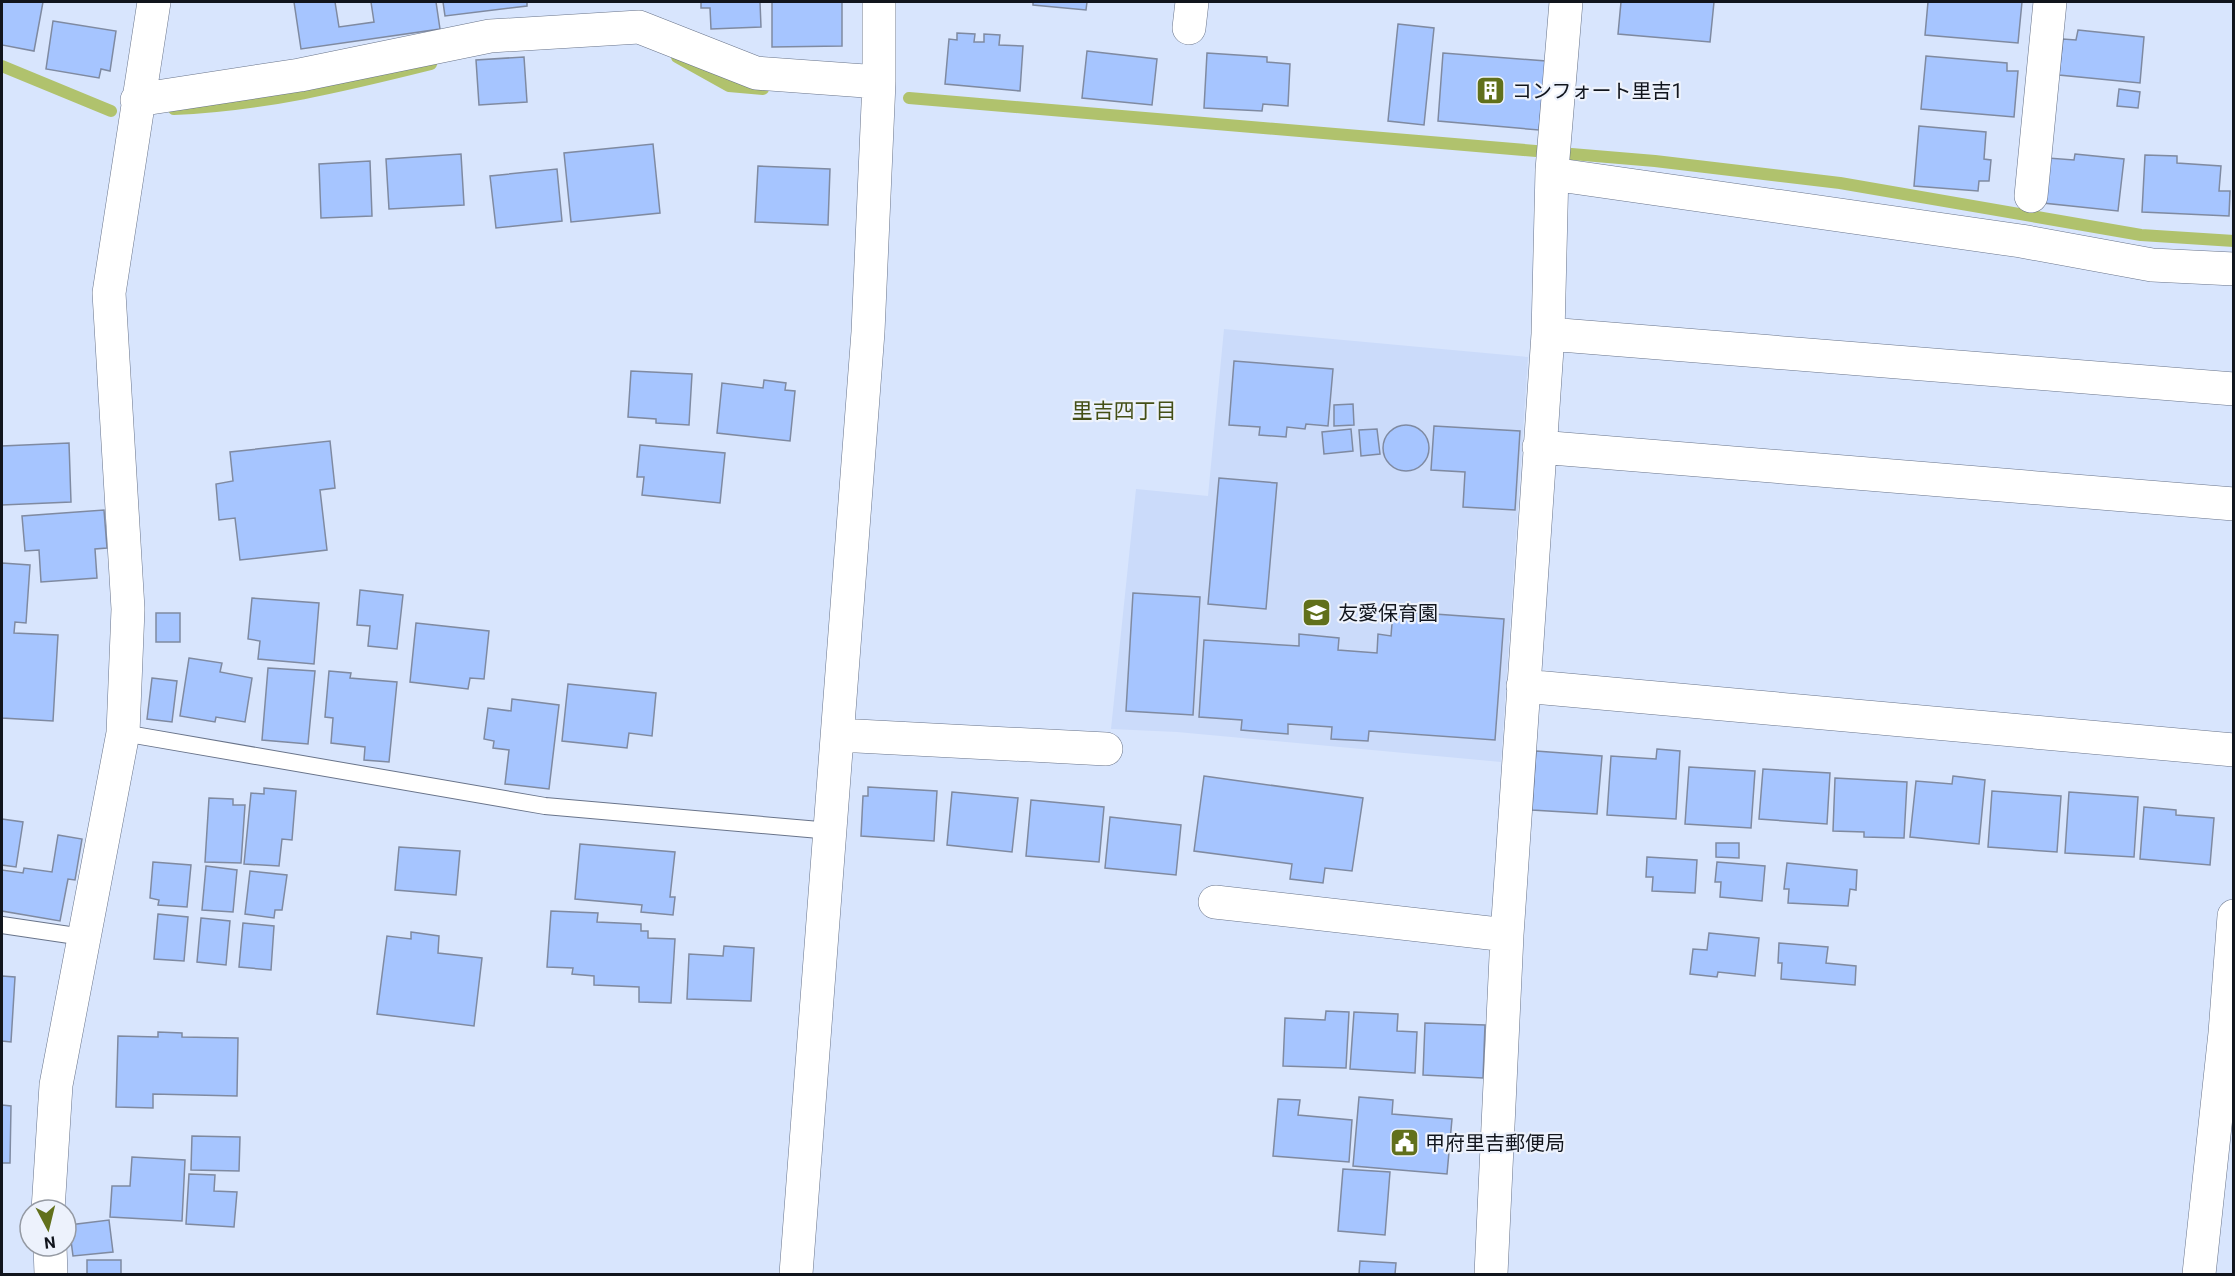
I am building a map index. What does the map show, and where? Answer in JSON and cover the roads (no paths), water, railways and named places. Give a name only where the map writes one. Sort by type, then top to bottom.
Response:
[{"type":"street","points":[[49,1198],[56,1085],[123,733],[128,609],[109,293],[137,100],[154,2]]},
{"type":"street","points":[[796,1275],[868,332],[879,82],[879,2]]},
{"type":"street","points":[[1491,1275],[1507,935],[1548,334],[1552,172],[1566,2]]},
{"type":"street","points":[[2031,196],[2050,2]]},
{"type":"street","points":[[137,100],[300,75],[490,36],[639,27],[756,73],[879,82]]},
{"type":"street","points":[[1552,172],[2009,239],[2152,266],[2234,268]]},
{"type":"street","points":[[1548,334],[2234,389]]},
{"type":"street","points":[[1539,447],[2234,504]]},
{"type":"street","points":[[1523,686],[2234,750]]},
{"type":"street","points":[[838,735],[1106,749]]},
{"type":"street","points":[[1215,902],[1507,935]]},
{"type":"street","points":[[2199,1275],[2229,1034],[2234,916]]},
{"type":"street","points":[[50,1258],[51,1275]]},
{"type":"lane","points":[[123,733],[545,806],[831,831]]},
{"type":"lane","points":[[2,925],[83,937]]},
{"type":"waterway","points":[[677,57],[729,86],[763,89]]},
{"type":"waterway","points":[[174,109],[271,99],[335,87],[431,64]]},
{"type":"waterway","points":[[2,66],[111,111]]},
{"type":"waterway","points":[[909,98],[1655,161],[1840,183],[2141,235],[2234,241]]},
{"type":"place","name":"コンフォート里吉1","points":[[1491,91]]},
{"type":"place","name":"友愛保育園","points":[[1317,613]]},
{"type":"place","name":"甲府里吉郵便局","points":[[1404,1143]]},
{"type":"district","name":"里吉四丁目","points":[[1124,411]]}]
